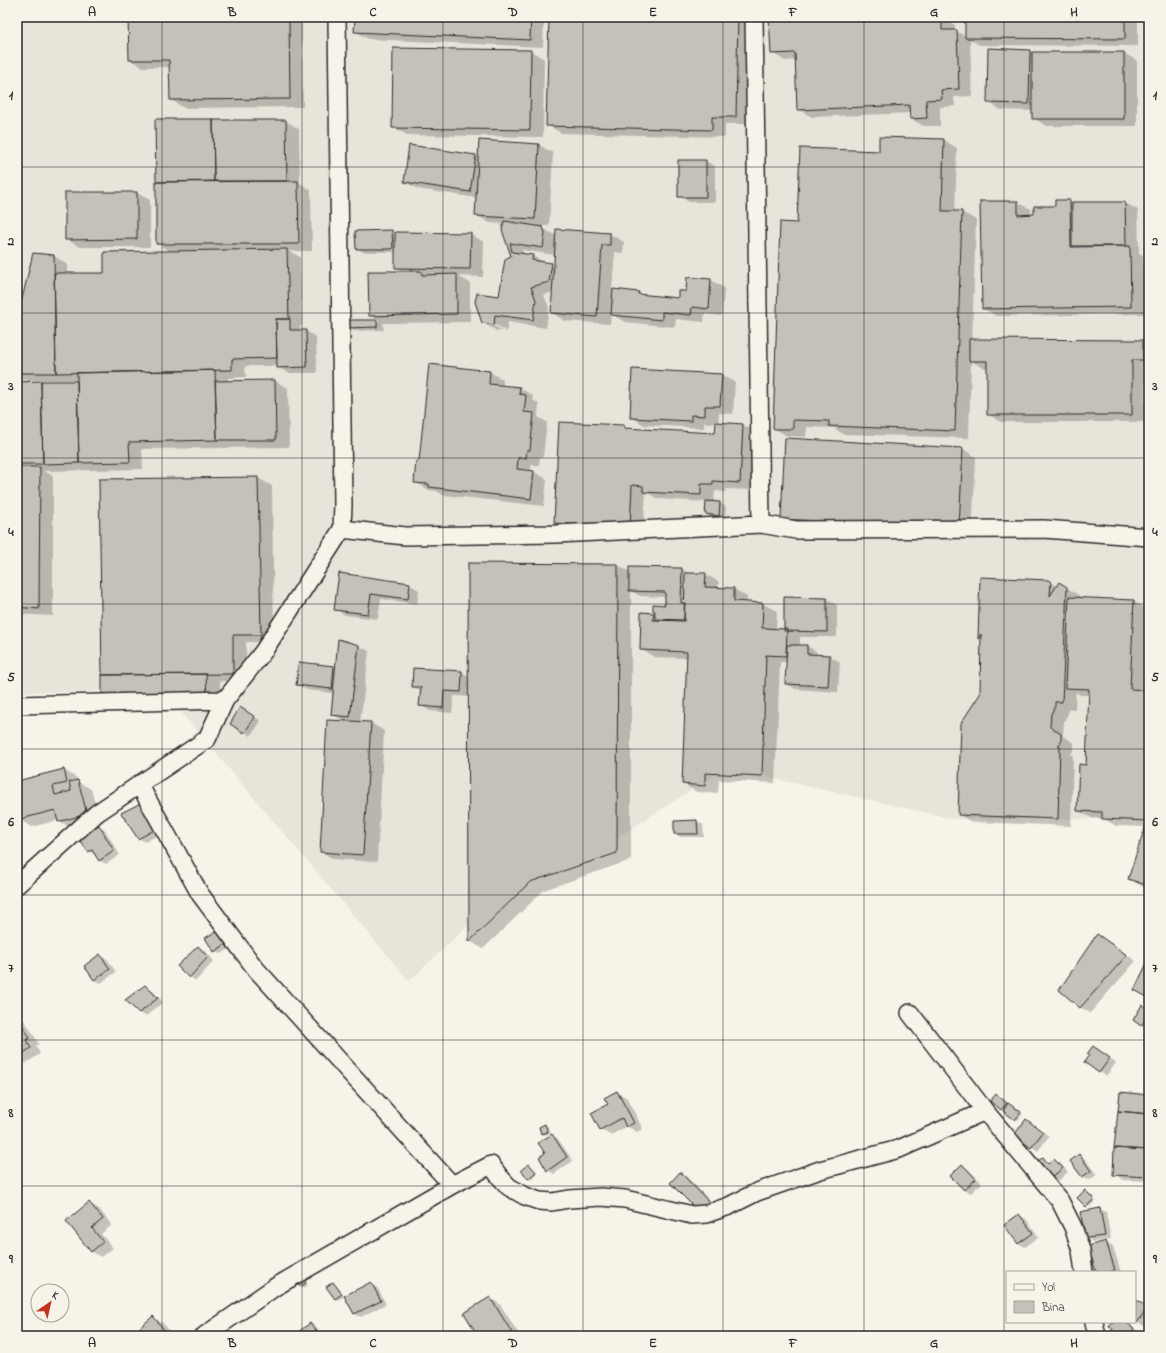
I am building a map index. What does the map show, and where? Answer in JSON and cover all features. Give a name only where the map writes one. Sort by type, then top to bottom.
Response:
[{"type":"street","points":[[17,885],[97,813],[207,739],[225,700],[263,652],[342,530],[343,505],[337,17]]},
{"type":"street","points":[[754,17],[761,524]]},
{"type":"street","points":[[342,530],[405,536],[556,534],[761,524],[796,530],[1044,529],[1149,537]]},
{"type":"street","points":[[17,705],[225,700]]},
{"type":"street","points":[[139,784],[200,894],[255,968],[452,1185]]},
{"type":"street","points":[[910,1013],[985,1111],[1060,1201],[1073,1227],[1081,1250],[1084,1271]]},
{"type":"street","points":[[204,1336],[275,1287],[452,1185],[491,1165],[509,1187],[524,1196],[538,1201],[552,1202],[569,1199],[600,1197],[625,1199],[692,1215],[706,1214],[729,1206],[757,1192],[814,1172],[899,1149],[985,1111]]},
{"type":"street","points":[[1094,1323],[1097,1336]]},
{"type":"shaded area","points":[[17,17],[1149,17],[1149,819],[954,819],[726,768],[607,844],[530,867],[409,981],[164,692],[17,692]]},
{"type":"building","points":[[128,17],[289,17],[290,99],[170,100],[169,60],[129,60]]},
{"type":"building","points":[[355,17],[531,17],[530,40],[354,32]]},
{"type":"building","points":[[549,17],[738,17],[736,117],[712,117],[712,130],[546,126]]},
{"type":"building","points":[[769,17],[942,17],[942,30],[957,30],[959,89],[941,90],[942,99],[926,100],[927,118],[910,119],[909,105],[797,110],[795,53],[771,54]]},
{"type":"building","points":[[965,17],[1125,17],[1125,39],[965,38]]},
{"type":"building","points":[[393,48],[531,50],[530,130],[392,128]]},
{"type":"building","points":[[988,48],[1030,50],[1029,104],[987,103]]},
{"type":"building","points":[[1032,52],[1124,52],[1124,119],[1032,119]]},
{"type":"building","points":[[155,119],[213,119],[214,181],[156,182]]},
{"type":"building","points":[[213,120],[286,120],[287,181],[214,181]]},
{"type":"building","points":[[879,137],[944,139],[942,211],[962,211],[955,431],[829,426],[829,421],[793,420],[793,429],[773,429],[780,222],[797,223],[800,148],[879,151]]},
{"type":"building","points":[[479,140],[539,144],[535,219],[475,216]]},
{"type":"building","points":[[409,145],[476,155],[470,192],[404,182]]},
{"type":"building","points":[[678,160],[706,160],[706,197],[678,197]]},
{"type":"building","points":[[298,181],[299,244],[156,244],[156,182]]},
{"type":"building","points":[[65,192],[137,192],[137,239],[65,240]]},
{"type":"building","points":[[1055,200],[1070,200],[1071,247],[1130,246],[1131,307],[982,309],[980,201],[1018,201],[1018,215],[1034,214],[1034,206],[1055,206]]},
{"type":"building","points":[[1072,202],[1125,202],[1126,246],[1072,246]]},
{"type":"building","points":[[504,221],[543,227],[545,233],[543,248],[510,243],[512,252],[533,255],[532,260],[552,263],[549,282],[531,287],[536,300],[533,320],[495,315],[494,325],[482,323],[475,302],[477,293],[499,296],[505,259],[511,256],[502,230]]},
{"type":"building","points":[[556,229],[610,233],[610,245],[602,245],[597,317],[551,313]]},
{"type":"building","points":[[392,230],[393,249],[356,249],[355,231]]},
{"type":"building","points":[[395,232],[471,233],[470,269],[395,268]]},
{"type":"building","points":[[287,249],[289,319],[276,319],[277,358],[232,359],[232,370],[56,373],[54,273],[104,273],[104,252]]},
{"type":"building","points":[[33,253],[54,255],[56,373],[17,373],[17,320]]},
{"type":"building","points":[[368,271],[421,271],[422,275],[457,274],[457,314],[369,316]]},
{"type":"building","points":[[687,277],[711,279],[709,309],[692,307],[691,315],[662,312],[662,320],[611,315],[613,289],[639,292],[638,294],[678,298],[678,291],[686,291]]},
{"type":"building","points":[[276,319],[290,319],[290,330],[306,330],[307,367],[277,368]]},
{"type":"building","points":[[346,320],[377,320],[377,327],[346,328]]},
{"type":"building","points":[[969,339],[1143,340],[1143,360],[1132,360],[1132,415],[987,415],[987,361],[969,361]]},
{"type":"building","points":[[429,364],[490,371],[489,384],[520,387],[519,394],[526,395],[524,412],[534,413],[530,450],[527,450],[526,458],[518,458],[517,469],[534,471],[531,499],[429,487],[429,484],[414,483],[416,461],[419,461]]},
{"type":"building","points":[[632,369],[722,374],[720,406],[705,406],[705,416],[691,415],[691,421],[630,418]]},
{"type":"building","points":[[215,370],[217,440],[129,442],[130,462],[79,463],[77,373]]},
{"type":"building","points":[[275,380],[276,440],[217,440],[215,381]]},
{"type":"building","points":[[41,381],[43,464],[17,464],[17,382]]},
{"type":"building","points":[[41,381],[77,381],[79,463],[43,464]]},
{"type":"building","points":[[559,422],[624,425],[624,428],[715,433],[716,422],[743,424],[740,483],[713,481],[713,484],[701,484],[701,495],[643,492],[643,486],[632,485],[630,527],[554,523]]},
{"type":"building","points":[[785,438],[963,448],[959,528],[781,519]]},
{"type":"building","points":[[17,467],[40,467],[39,609],[17,607]]},
{"type":"building","points":[[258,477],[261,635],[233,635],[233,674],[102,675],[99,479]]},
{"type":"building","points":[[706,501],[720,502],[719,516],[705,514]]},
{"type":"building","points":[[468,563],[618,564],[617,853],[530,882],[469,942]]},
{"type":"building","points":[[629,567],[682,568],[681,603],[685,603],[684,620],[655,619],[653,604],[665,605],[665,592],[629,591]]},
{"type":"building","points":[[339,573],[410,583],[408,599],[371,594],[368,614],[334,610]]},
{"type":"building","points":[[685,573],[706,573],[705,587],[734,588],[734,601],[763,603],[762,628],[787,629],[786,656],[766,655],[762,776],[705,773],[705,786],[682,784],[687,652],[640,650],[641,612],[654,613],[653,620],[684,621]]},
{"type":"building","points":[[980,577],[1048,580],[1051,582],[1050,596],[1059,582],[1067,587],[1062,702],[1055,702],[1055,706],[1051,714],[1050,727],[1061,734],[1061,742],[1058,746],[1060,747],[1058,819],[958,815],[961,723],[980,694],[981,634],[978,639]]},
{"type":"building","points":[[784,597],[827,598],[827,632],[784,631]]},
{"type":"building","points":[[1069,597],[1134,600],[1130,689],[1149,690],[1149,821],[1102,819],[1102,812],[1077,811],[1079,764],[1086,765],[1089,689],[1065,688]]},
{"type":"building","points":[[338,639],[359,645],[350,717],[331,715]]},
{"type":"building","points":[[787,645],[807,645],[807,654],[830,655],[828,686],[785,684]]},
{"type":"building","points":[[299,662],[334,666],[332,689],[296,685]]},
{"type":"building","points":[[413,668],[462,671],[461,692],[444,691],[443,708],[419,706],[421,687],[412,687]]},
{"type":"building","points":[[206,674],[207,698],[102,699],[102,675]]},
{"type":"building","points":[[240,707],[255,717],[244,733],[230,724]]},
{"type":"building","points":[[327,720],[371,722],[363,855],[320,852]]},
{"type":"building","points":[[64,769],[67,783],[53,786],[55,795],[71,791],[69,782],[78,780],[87,814],[58,822],[55,810],[17,820],[17,781]]},
{"type":"building","points":[[141,803],[156,829],[138,839],[121,813]]},
{"type":"building","points":[[697,820],[698,834],[674,834],[674,821]]},
{"type":"building","points":[[1146,824],[1149,825],[1149,886],[1128,879]]},
{"type":"building","points":[[99,825],[114,851],[99,861],[92,850],[88,852],[79,839]]},
{"type":"building","points":[[227,925],[235,938],[214,952],[205,938]]},
{"type":"building","points":[[1097,934],[1127,955],[1080,1008],[1059,990]]},
{"type":"building","points":[[198,946],[208,957],[189,978],[177,966]]},
{"type":"building","points":[[100,954],[110,969],[94,980],[84,966]]},
{"type":"building","points":[[1149,959],[1149,998],[1134,990]]},
{"type":"building","points":[[145,985],[158,998],[139,1013],[125,1000]]},
{"type":"building","points":[[1142,1005],[1149,1009],[1149,1013],[1141,1026],[1133,1020]]},
{"type":"building","points":[[17,1017],[30,1038],[26,1040],[31,1048],[17,1057]]},
{"type":"building","points":[[1093,1046],[1110,1058],[1099,1073],[1084,1062],[1089,1055],[1087,1054]]},
{"type":"building","points":[[617,1091],[634,1123],[626,1127],[622,1118],[600,1130],[591,1113],[608,1104],[604,1098]]},
{"type":"building","points":[[1120,1092],[1149,1095],[1149,1114],[1118,1111]]},
{"type":"building","points":[[996,1094],[1007,1103],[1001,1110],[990,1101]]},
{"type":"building","points":[[1008,1103],[1021,1112],[1015,1120],[1003,1111]]},
{"type":"building","points":[[1118,1111],[1149,1114],[1149,1150],[1114,1148]]},
{"type":"building","points":[[1026,1119],[1043,1132],[1031,1148],[1014,1135]]},
{"type":"building","points":[[545,1124],[548,1132],[541,1134],[539,1127]]},
{"type":"building","points":[[552,1134],[567,1157],[547,1171],[539,1157],[545,1153],[538,1143]]},
{"type":"building","points":[[1114,1148],[1149,1150],[1149,1177],[1113,1175]]},
{"type":"building","points":[[1079,1154],[1091,1171],[1082,1177],[1070,1161]]},
{"type":"building","points":[[1043,1157],[1048,1164],[1054,1159],[1063,1168],[1051,1178],[1037,1162]]},
{"type":"building","points":[[529,1164],[536,1172],[528,1179],[521,1170]]},
{"type":"building","points":[[962,1164],[976,1179],[964,1190],[950,1176]]},
{"type":"building","points":[[680,1172],[710,1203],[700,1213],[670,1183]]},
{"type":"building","points":[[1085,1190],[1094,1199],[1086,1207],[1077,1198]]},
{"type":"building","points":[[89,1202],[103,1219],[92,1228],[103,1242],[91,1252],[66,1221]]},
{"type":"building","points":[[1100,1208],[1105,1236],[1086,1238],[1080,1212]]},
{"type":"building","points":[[1019,1214],[1033,1233],[1018,1244],[1004,1225]]},
{"type":"building","points":[[1106,1241],[1115,1270],[1096,1271],[1088,1246]]},
{"type":"building","points":[[302,1277],[306,1283],[300,1287],[296,1281]]},
{"type":"building","points":[[333,1282],[342,1294],[335,1299],[326,1287]]},
{"type":"building","points":[[371,1282],[381,1301],[354,1314],[344,1296]]},
{"type":"building","points":[[490,1297],[514,1336],[478,1336],[464,1313]]},
{"type":"building","points":[[1136,1300],[1148,1308],[1136,1322]]},
{"type":"building","points":[[153,1316],[169,1336],[138,1336],[135,1332]]},
{"type":"building","points":[[310,1323],[321,1336],[293,1336]]},
{"type":"building","points":[[1110,1323],[1126,1323],[1134,1328],[1129,1336],[1108,1336],[1113,1328],[1109,1326]]}]
